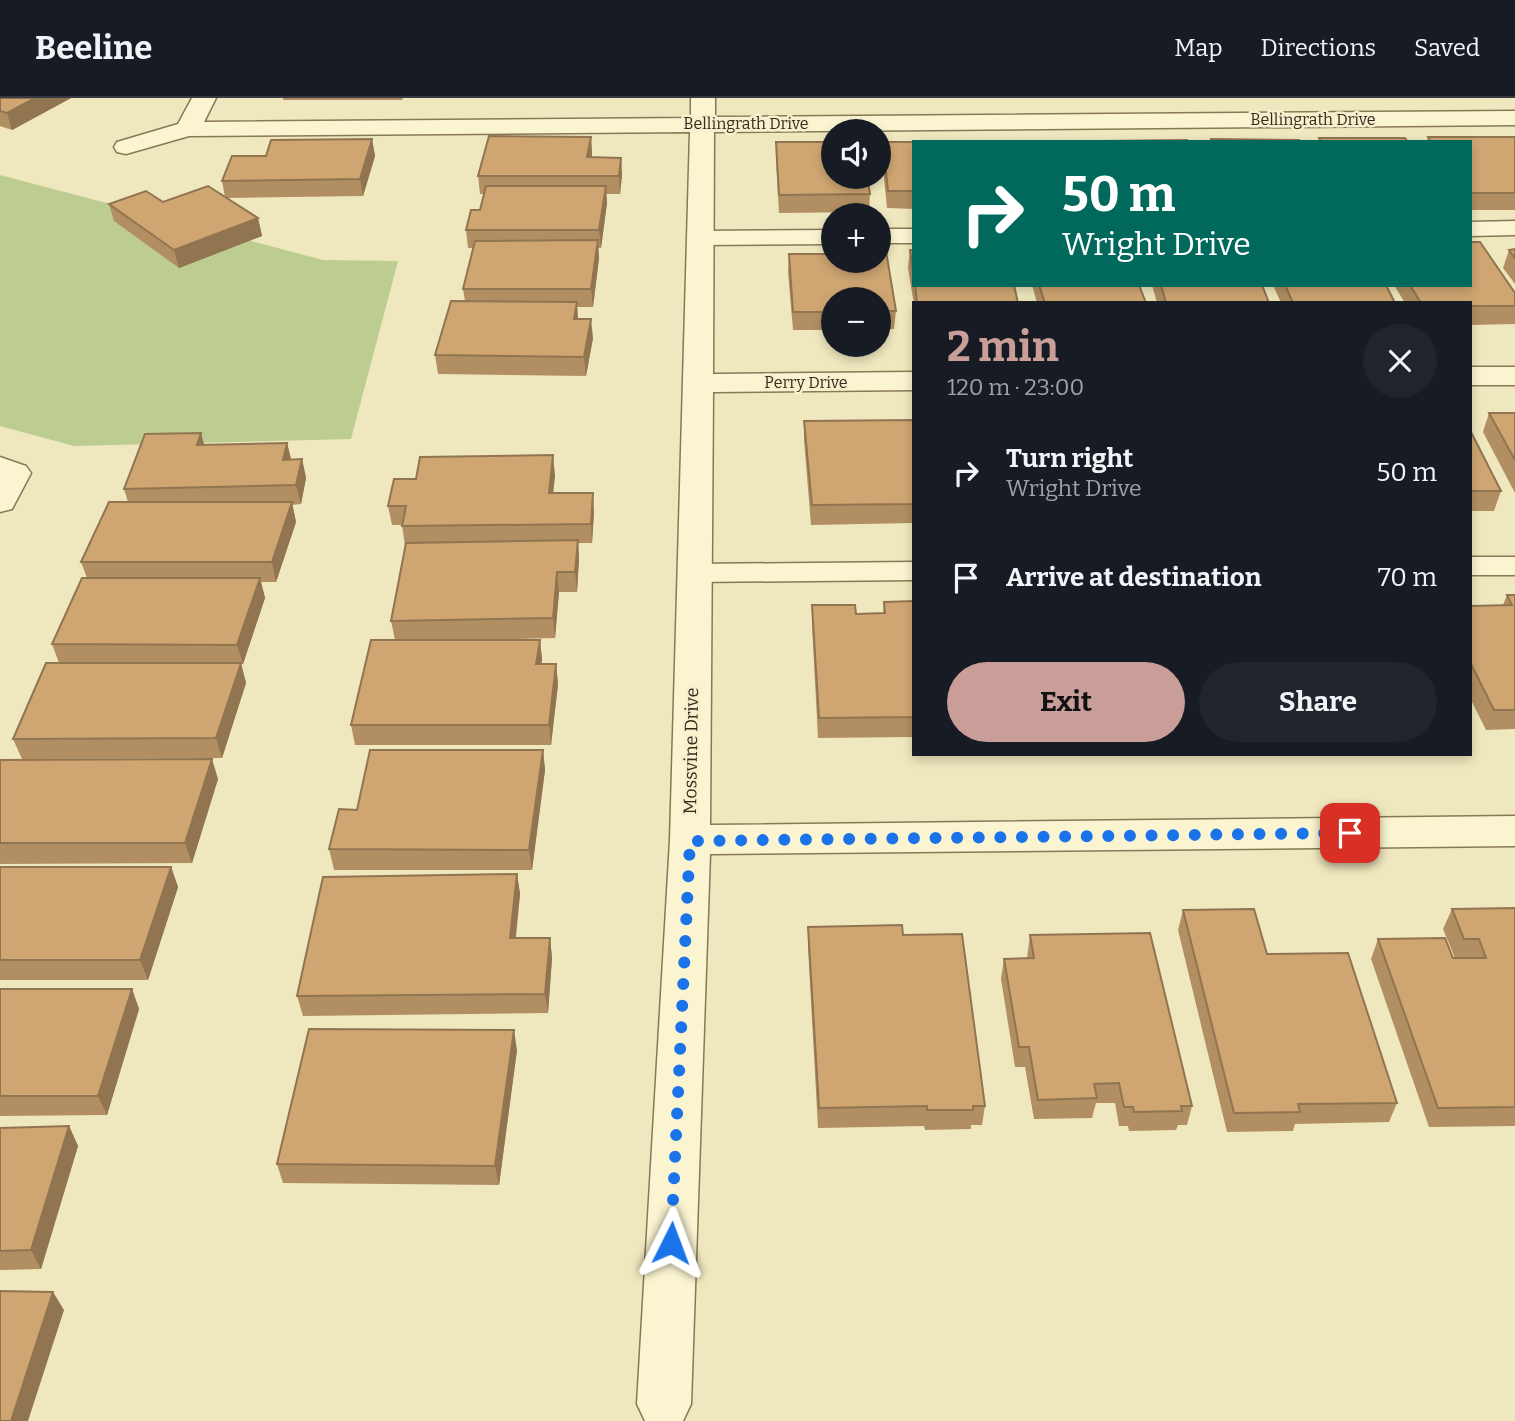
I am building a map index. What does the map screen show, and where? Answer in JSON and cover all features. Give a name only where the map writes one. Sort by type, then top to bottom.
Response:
[{"type":"street","points":[[188,130],[204,98]]},
{"type":"street","name":"Bellingrath Drive","points":[[126,147],[188,130],[703,111],[1515,118]]},
{"type":"street","name":"Mossvine Drive","points":[[664,1404],[690,841],[703,111]]},
{"type":"street","points":[[1472,376],[1515,376]]},
{"type":"street","name":"Perry Drive","points":[[698,383],[912,381]]},
{"type":"street","points":[[0,502],[7,470]]},
{"type":"street","points":[[690,841],[1515,831]]},
{"type":"lane","points":[[1472,229],[1515,229]]},
{"type":"lane","points":[[891,236],[912,236]]},
{"type":"lane","points":[[701,238],[821,237]]},
{"type":"lane","points":[[1472,566],[1515,566]]},
{"type":"lane","points":[[695,573],[912,571]]},
{"type":"green space","points":[[0,175],[323,260],[398,261],[351,439],[74,446],[0,426]]},
{"type":"building","points":[[0,98],[35,98],[7,113],[0,111]]},
{"type":"building","points":[[489,136],[591,137],[587,157],[621,158],[619,176],[478,176]]},
{"type":"building","points":[[1428,137],[1515,137],[1515,193],[1472,193],[1472,140],[1430,140]]},
{"type":"building","points":[[1319,138],[1406,140],[1320,140]]},
{"type":"building","points":[[372,139],[360,179],[222,181],[232,156],[266,156],[271,140]]},
{"type":"building","points":[[1211,139],[1299,140],[1211,140]]},
{"type":"building","points":[[776,142],[821,142],[821,189],[869,189],[870,194],[779,195]]},
{"type":"building","points":[[891,142],[912,142],[912,191],[888,191],[891,189]]},
{"type":"building","points":[[208,186],[258,218],[174,250],[109,204],[146,191],[163,202]]},
{"type":"building","points":[[486,186],[606,186],[599,230],[466,230],[471,210],[480,210]]},
{"type":"building","points":[[598,240],[591,289],[463,289],[475,241]]},
{"type":"building","points":[[1472,242],[1480,242],[1515,293],[1515,306],[1472,306],[1472,301],[1420,301],[1411,287],[1472,287]]},
{"type":"building","points":[[789,254],[821,254],[821,273],[890,273],[896,311],[891,311],[891,287],[821,287],[821,312],[793,312]]},
{"type":"building","points":[[915,287],[1014,287],[1018,301],[917,301]]},
{"type":"building","points":[[1040,287],[1140,287],[1145,301],[1044,301]]},
{"type":"building","points":[[1162,287],[1263,287],[1268,301],[1165,301]]},
{"type":"building","points":[[1286,287],[1387,287],[1394,301],[1292,301]]},
{"type":"building","points":[[451,301],[577,302],[574,319],[591,319],[584,357],[435,355]]},
{"type":"building","points":[[1489,413],[1515,413],[1515,460]]},
{"type":"building","points":[[912,420],[912,504],[812,505],[804,421]]},
{"type":"building","points":[[201,433],[197,445],[287,443],[283,460],[302,459],[296,485],[124,489],[145,434]]},
{"type":"building","points":[[1472,434],[1501,491],[1472,491]]},
{"type":"building","points":[[553,455],[549,493],[593,493],[591,524],[402,526],[406,506],[388,506],[394,479],[416,479],[420,457]]},
{"type":"building","points":[[109,502],[292,502],[272,562],[81,562]]},
{"type":"building","points":[[578,540],[575,572],[557,572],[553,618],[391,621],[406,543]]},
{"type":"building","points":[[82,578],[260,578],[237,645],[52,644]]},
{"type":"building","points":[[1507,595],[1515,595],[1515,710],[1494,710],[1472,666],[1472,606],[1512,605]]},
{"type":"building","points":[[912,601],[912,717],[819,718],[812,605],[855,605],[856,614],[885,613],[884,602]]},
{"type":"building","points":[[371,640],[540,640],[536,664],[556,664],[549,725],[351,725]]},
{"type":"building","points":[[46,663],[241,663],[216,738],[13,739]]},
{"type":"building","points":[[370,750],[543,750],[529,850],[329,849],[339,809],[357,810]]},
{"type":"building","points":[[212,759],[185,843],[0,843],[0,760]]},
{"type":"building","points":[[0,867],[171,867],[140,960],[0,960]]},
{"type":"building","points":[[517,874],[510,938],[550,938],[545,994],[297,996],[323,877]]},
{"type":"building","points":[[1515,908],[1515,1107],[1438,1108],[1378,939],[1445,938],[1453,958],[1486,958],[1479,939],[1464,939],[1452,909]]},
{"type":"building","points":[[1254,909],[1267,954],[1348,953],[1397,1103],[1298,1104],[1300,1112],[1234,1113],[1183,910]]},
{"type":"building","points":[[902,925],[903,935],[962,934],[985,1106],[973,1106],[973,1110],[927,1110],[927,1106],[819,1108],[808,927]]},
{"type":"building","points":[[1150,933],[1192,1106],[1181,1106],[1182,1111],[1134,1112],[1133,1107],[1124,1107],[1119,1083],[1094,1084],[1097,1098],[1038,1100],[1029,1047],[1019,1047],[1004,959],[1034,958],[1030,935]]},
{"type":"building","points":[[0,989],[132,989],[98,1096],[0,1096]]},
{"type":"building","points":[[309,1029],[514,1030],[495,1166],[277,1164]]},
{"type":"building","points":[[69,1126],[31,1250],[0,1251],[0,1128]]},
{"type":"building","points":[[0,1291],[53,1292],[11,1421],[0,1421]]},
{"type":"route","points":[[671,1243],[690,841],[1350,833]]}]
